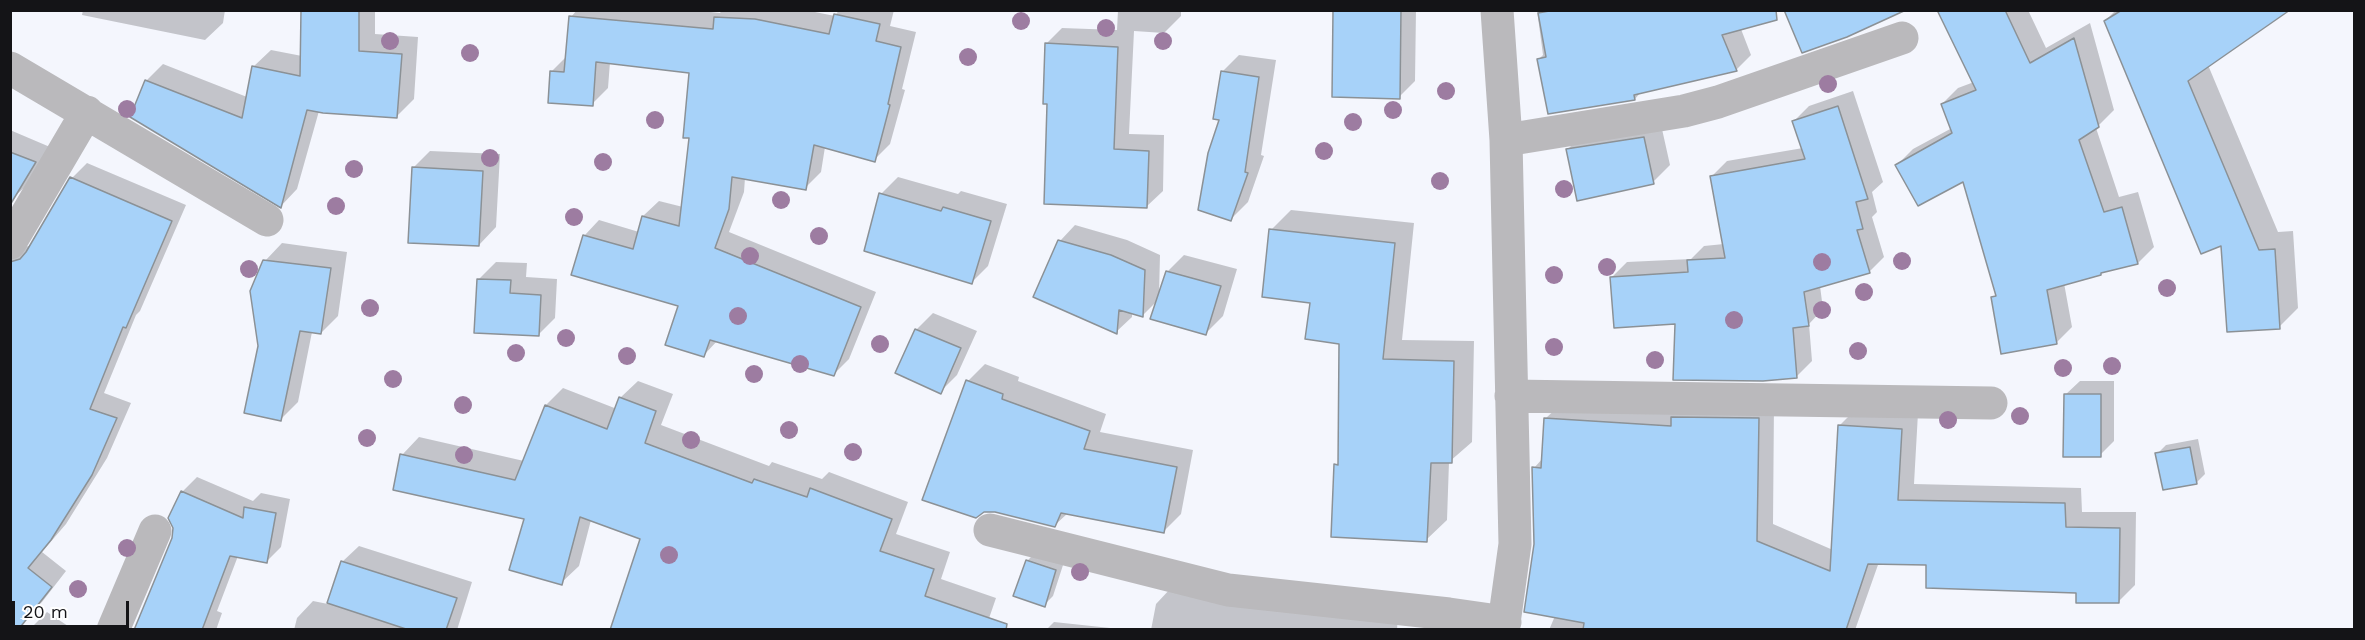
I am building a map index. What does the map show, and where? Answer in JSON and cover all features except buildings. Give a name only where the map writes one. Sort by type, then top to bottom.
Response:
[{"type":"street","points":[[990,530],[1228,591],[1438,613],[1504,626],[1515,544],[1506,140],[1497,10]]},
{"type":"street","points":[[1506,140],[1684,111],[1718,102],[1902,38]]},
{"type":"street","points":[[10,68],[267,220]]},
{"type":"street","points":[[10,243],[87,112]]},
{"type":"street","points":[[1511,396],[1991,403]]},
{"type":"street","points":[[113,630],[155,531]]}]
